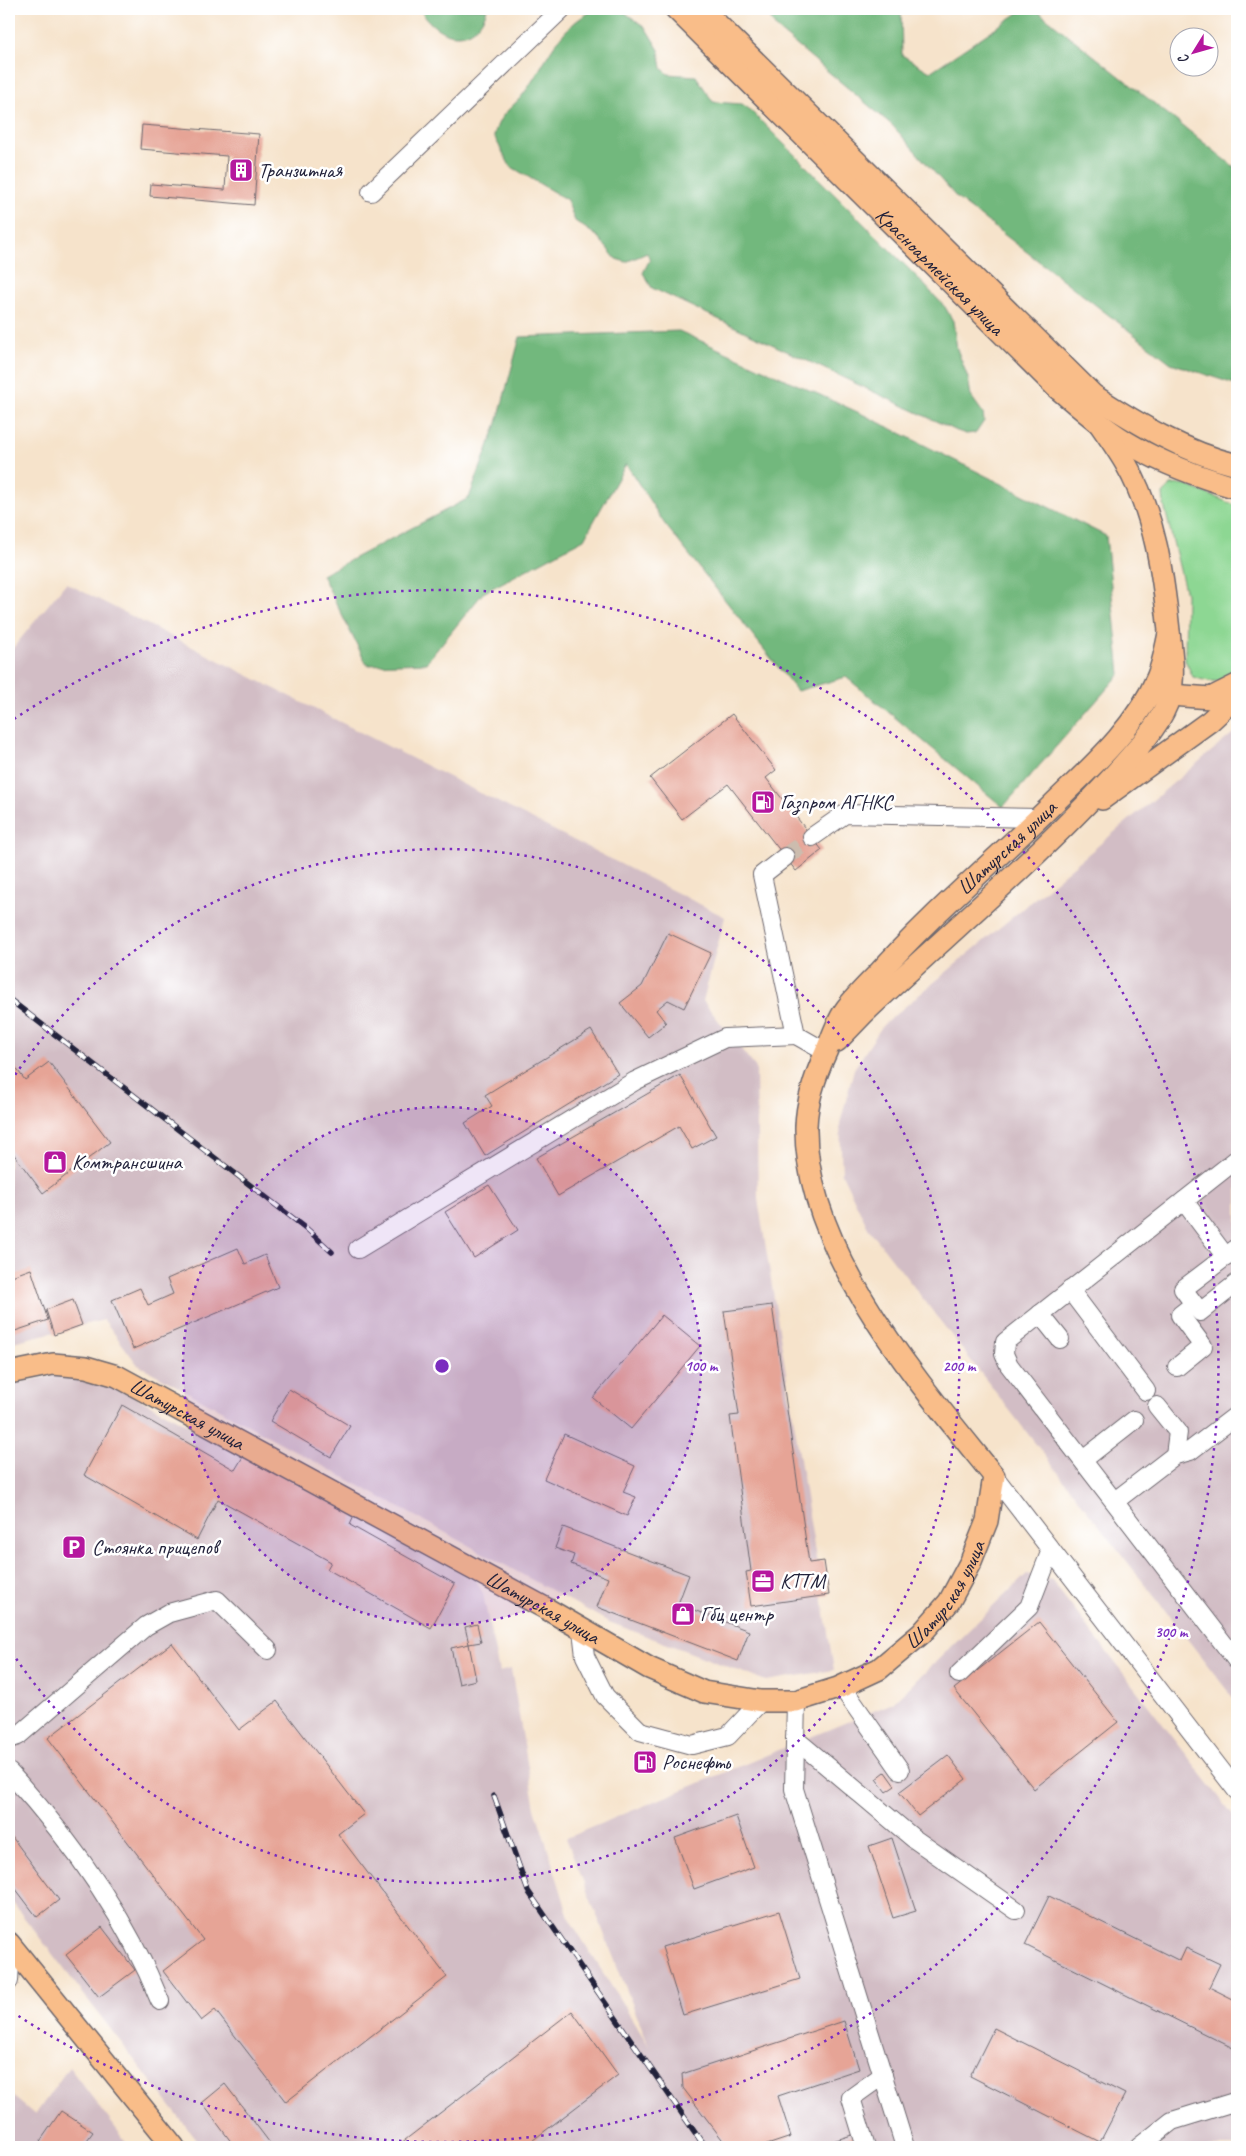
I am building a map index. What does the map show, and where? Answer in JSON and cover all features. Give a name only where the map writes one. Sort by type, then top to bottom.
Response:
[{"type":"main road","name":"Красноармейская улица","points":[[676,9],[916,246],[1008,342],[1056,387],[1099,423],[1135,448],[1207,480],[1237,488]]},
{"type":"main road","name":"Красноармейская улица","points":[[702,9],[1041,346],[1093,395],[1184,448],[1237,465]]},
{"type":"main road","points":[[1118,411],[1135,448],[1142,497]]},
{"type":"main road","points":[[1099,423],[1126,464],[1142,497]]},
{"type":"main road","name":"Шатурская улица","points":[[9,1373],[53,1364],[86,1367],[117,1376],[548,1608],[582,1630],[649,1668],[704,1692],[761,1701],[796,1701],[842,1687],[879,1669],[922,1633],[949,1602],[971,1561],[987,1521],[994,1476],[913,1374],[879,1326],[843,1264],[827,1227],[810,1167],[806,1124],[809,1098],[816,1075],[844,1011],[886,964],[958,892],[1039,818],[1160,694],[1163,659],[1169,633],[1163,578],[1142,497]]},
{"type":"main road","points":[[1078,814],[1137,749],[1154,726],[1160,694],[1211,698],[1237,685]]},
{"type":"main road","points":[[1078,814],[1141,773],[1210,721],[1237,696]]},
{"type":"main road","name":"Шатурская улица","points":[[826,1052],[865,1012],[1078,814]]},
{"type":"main road","points":[[10,1944],[174,2147]]},
{"type":"street","points":[[371,192],[562,9]]},
{"type":"street","points":[[812,837],[845,814],[1039,818]]},
{"type":"street","points":[[785,857],[762,875],[796,1035]]},
{"type":"street","points":[[358,1250],[636,1081],[725,1038],[796,1035],[826,1052]]},
{"type":"street","points":[[1237,1159],[1005,1342],[1004,1354],[1009,1365],[1237,1661]]},
{"type":"street","points":[[1184,1201],[1232,1252],[1183,1289],[1200,1312],[1237,1283]]},
{"type":"street","points":[[1070,1290],[1146,1391]]},
{"type":"street","points":[[1178,1367],[1203,1346],[1180,1316],[1194,1304]]},
{"type":"street","points":[[1040,1314],[1060,1339]]},
{"type":"street","points":[[1157,1406],[1178,1432],[1175,1455]]},
{"type":"street","points":[[1115,1502],[1175,1455],[1190,1451],[1237,1415]]},
{"type":"street","points":[[1083,1460],[1134,1420]]},
{"type":"street","name":"Шатурская улица","points":[[994,1476],[1237,1791]]},
{"type":"street","points":[[959,1674],[1029,1607],[1051,1550]]},
{"type":"street","points":[[9,1739],[18,1736],[146,1626],[169,1613],[217,1600],[268,1650]]},
{"type":"street","points":[[582,1630],[585,1656],[605,1696],[640,1731],[692,1745],[728,1736],[761,1701]]},
{"type":"street","points":[[842,1687],[900,1770]]},
{"type":"street","points":[[796,1701],[794,1789],[905,2147]]},
{"type":"street","points":[[795,1739],[913,1838],[1016,1910]]},
{"type":"street","points":[[9,1772],[49,1816],[127,1929],[160,2001]]},
{"type":"street","points":[[9,1981],[10,1944]]},
{"type":"street","points":[[866,2147],[851,2098],[883,2075]]},
{"type":"street","points":[[1139,2147],[1172,2121],[1237,2101]]},
{"type":"shaded area","points":[[66,583],[725,917],[703,1001],[756,1068],[758,1199],[834,1670],[766,1681],[609,1622],[138,1365],[104,1320],[9,1343],[9,653]]},
{"type":"shaded area","points":[[1237,730],[1237,1703],[868,1228],[842,1174],[840,1124],[854,1069],[883,1025]]},
{"type":"shaded area","points":[[85,1370],[476,1579],[483,1594],[499,1672],[511,1669],[535,1808],[570,1920],[649,2046],[566,1838],[893,1703],[1027,1574],[1051,1580],[1237,1820],[1237,2147],[202,2147],[9,1898],[9,1384]]},
{"type":"shaded area","points":[[69,2067],[130,2147],[9,2147],[9,2093],[35,2115]]},
{"type":"green space","points":[[420,9],[487,9],[474,30],[465,34],[455,35],[436,27]]},
{"type":"green space","points":[[596,9],[620,9],[645,27],[659,50],[662,68],[668,74],[696,76],[713,102],[742,104],[748,108],[945,307],[953,321],[957,349],[968,378],[971,396],[983,413],[984,421],[976,433],[966,434],[957,431],[652,288],[643,273],[650,259],[647,253],[626,262],[616,259],[597,236],[575,221],[567,200],[510,166],[494,136],[500,120],[522,96],[563,34],[572,25]]},
{"type":"green space","points":[[765,9],[901,9],[902,55],[930,72],[1024,9],[1035,9],[1237,169],[1237,385],[1171,363],[958,199],[892,125],[776,28]]},
{"type":"green space","points":[[679,331],[862,414],[1106,536],[1120,674],[1003,807],[846,677],[797,691],[664,523],[626,464],[584,539],[483,593],[426,663],[367,665],[322,575],[469,498],[497,423],[520,337]]},
{"type":"green space","points":[[1183,484],[1237,506],[1237,671],[1226,678],[1216,681],[1193,677],[1185,660],[1186,594],[1163,494],[1171,485]]},
{"type":"building","name":"Транзитная","points":[[142,125],[259,134],[254,205],[150,196],[151,184],[225,190],[227,156],[140,149]]},
{"type":"building","name":"Газпром АГНКС","points":[[732,714],[776,770],[766,778],[822,850],[796,871],[728,784],[682,819],[650,778]]},
{"type":"building","points":[[668,933],[711,953],[684,1008],[668,1000],[656,1010],[666,1023],[648,1037],[620,1003],[642,986]]},
{"type":"building","points":[[591,1030],[618,1074],[485,1156],[465,1123],[492,1106],[485,1095]]},
{"type":"building","points":[[9,1059],[25,1080],[49,1062],[110,1142],[43,1193],[9,1148]]},
{"type":"building","points":[[680,1075],[716,1136],[692,1149],[679,1126],[558,1196],[536,1158]]},
{"type":"building","points":[[489,1185],[518,1230],[474,1258],[445,1212]]},
{"type":"building","points":[[238,1248],[245,1264],[265,1255],[278,1287],[133,1349],[112,1300],[140,1288],[148,1305],[173,1294],[167,1279]]},
{"type":"building","points":[[31,1269],[48,1320],[9,1333],[9,1277]]},
{"type":"building","points":[[73,1300],[82,1325],[54,1335],[46,1310]]},
{"type":"building","points":[[772,1305],[809,1563],[824,1561],[829,1595],[751,1606],[746,1572],[751,1571],[730,1416],[739,1415],[724,1311]]},
{"type":"building","points":[[662,1315],[700,1346],[631,1429],[593,1398]]},
{"type":"building","points":[[289,1389],[350,1426],[331,1457],[270,1421]]},
{"type":"building","points":[[122,1405],[235,1470],[244,1455],[355,1514],[350,1525],[455,1584],[431,1628],[327,1569],[331,1562],[218,1499],[197,1540],[84,1475]]},
{"type":"building","points":[[564,1434],[635,1466],[623,1492],[636,1497],[627,1516],[544,1479]]},
{"type":"building","points":[[563,1527],[689,1575],[678,1604],[749,1631],[738,1661],[597,1607],[608,1578],[571,1564],[574,1555],[555,1548]]},
{"type":"building","points":[[1039,1622],[1118,1722],[1034,1789],[954,1689]]},
{"type":"building","points":[[477,1624],[481,1642],[469,1644],[465,1627]]},
{"type":"building","points":[[172,1643],[239,1730],[277,1701],[364,1814],[338,1834],[447,1977],[286,2102],[215,2010],[201,2021],[163,1971],[203,1940],[48,1738]]},
{"type":"building","points":[[469,1644],[476,1680],[459,1684],[451,1648]]},
{"type":"building","points":[[948,1755],[966,1779],[918,1816],[899,1792]]},
{"type":"building","points":[[885,1772],[895,1786],[886,1792],[876,1779]]},
{"type":"building","points":[[736,1816],[754,1867],[694,1889],[675,1838]]},
{"type":"building","points":[[9,1833],[59,1900],[37,1917],[9,1880]]},
{"type":"building","points":[[892,1838],[916,1911],[893,1918],[869,1846]]},
{"type":"building","points":[[1049,1896],[1180,1961],[1186,1948],[1220,1964],[1209,1987],[1237,2001],[1237,2050],[1025,1945]]},
{"type":"building","points":[[779,1911],[800,1979],[683,2015],[662,1947]]},
{"type":"building","points":[[102,1927],[135,1970],[99,1997],[66,1955]]},
{"type":"building","points":[[572,2011],[618,2075],[524,2147],[396,2147]]},
{"type":"building","points":[[844,2021],[859,2069],[778,2096],[791,2137],[761,2147],[728,2147],[683,2088],[682,2074]]},
{"type":"building","points":[[994,2028],[1125,2094],[1100,2142],[970,2076]]},
{"type":"building","points":[[225,2084],[273,2147],[235,2147],[202,2103]]},
{"type":"building","points":[[61,2111],[93,2132],[82,2147],[36,2147]]},
{"type":"building","points":[[855,2134],[859,2147],[814,2147]]},
{"type":"tunnel","points":[[785,857],[812,837]]},
{"type":"railway","points":[[9,999],[307,1229],[332,1252]]},
{"type":"railway","points":[[494,1796],[528,1891],[705,2147]]},
{"type":"place","name":"Транзитная","points":[[241,170]]},
{"type":"place","name":"Газпром АГНКС","points":[[763,802]]},
{"type":"place","name":"Комтрансшина","points":[[55,1162]]},
{"type":"place","name":"Стоянка прицепов","points":[[74,1547]]},
{"type":"place","name":"КТТМ","points":[[763,1581]]},
{"type":"place","name":"Гбц центр","points":[[683,1614]]},
{"type":"place","name":"Роснефть","points":[[645,1762]]}]
